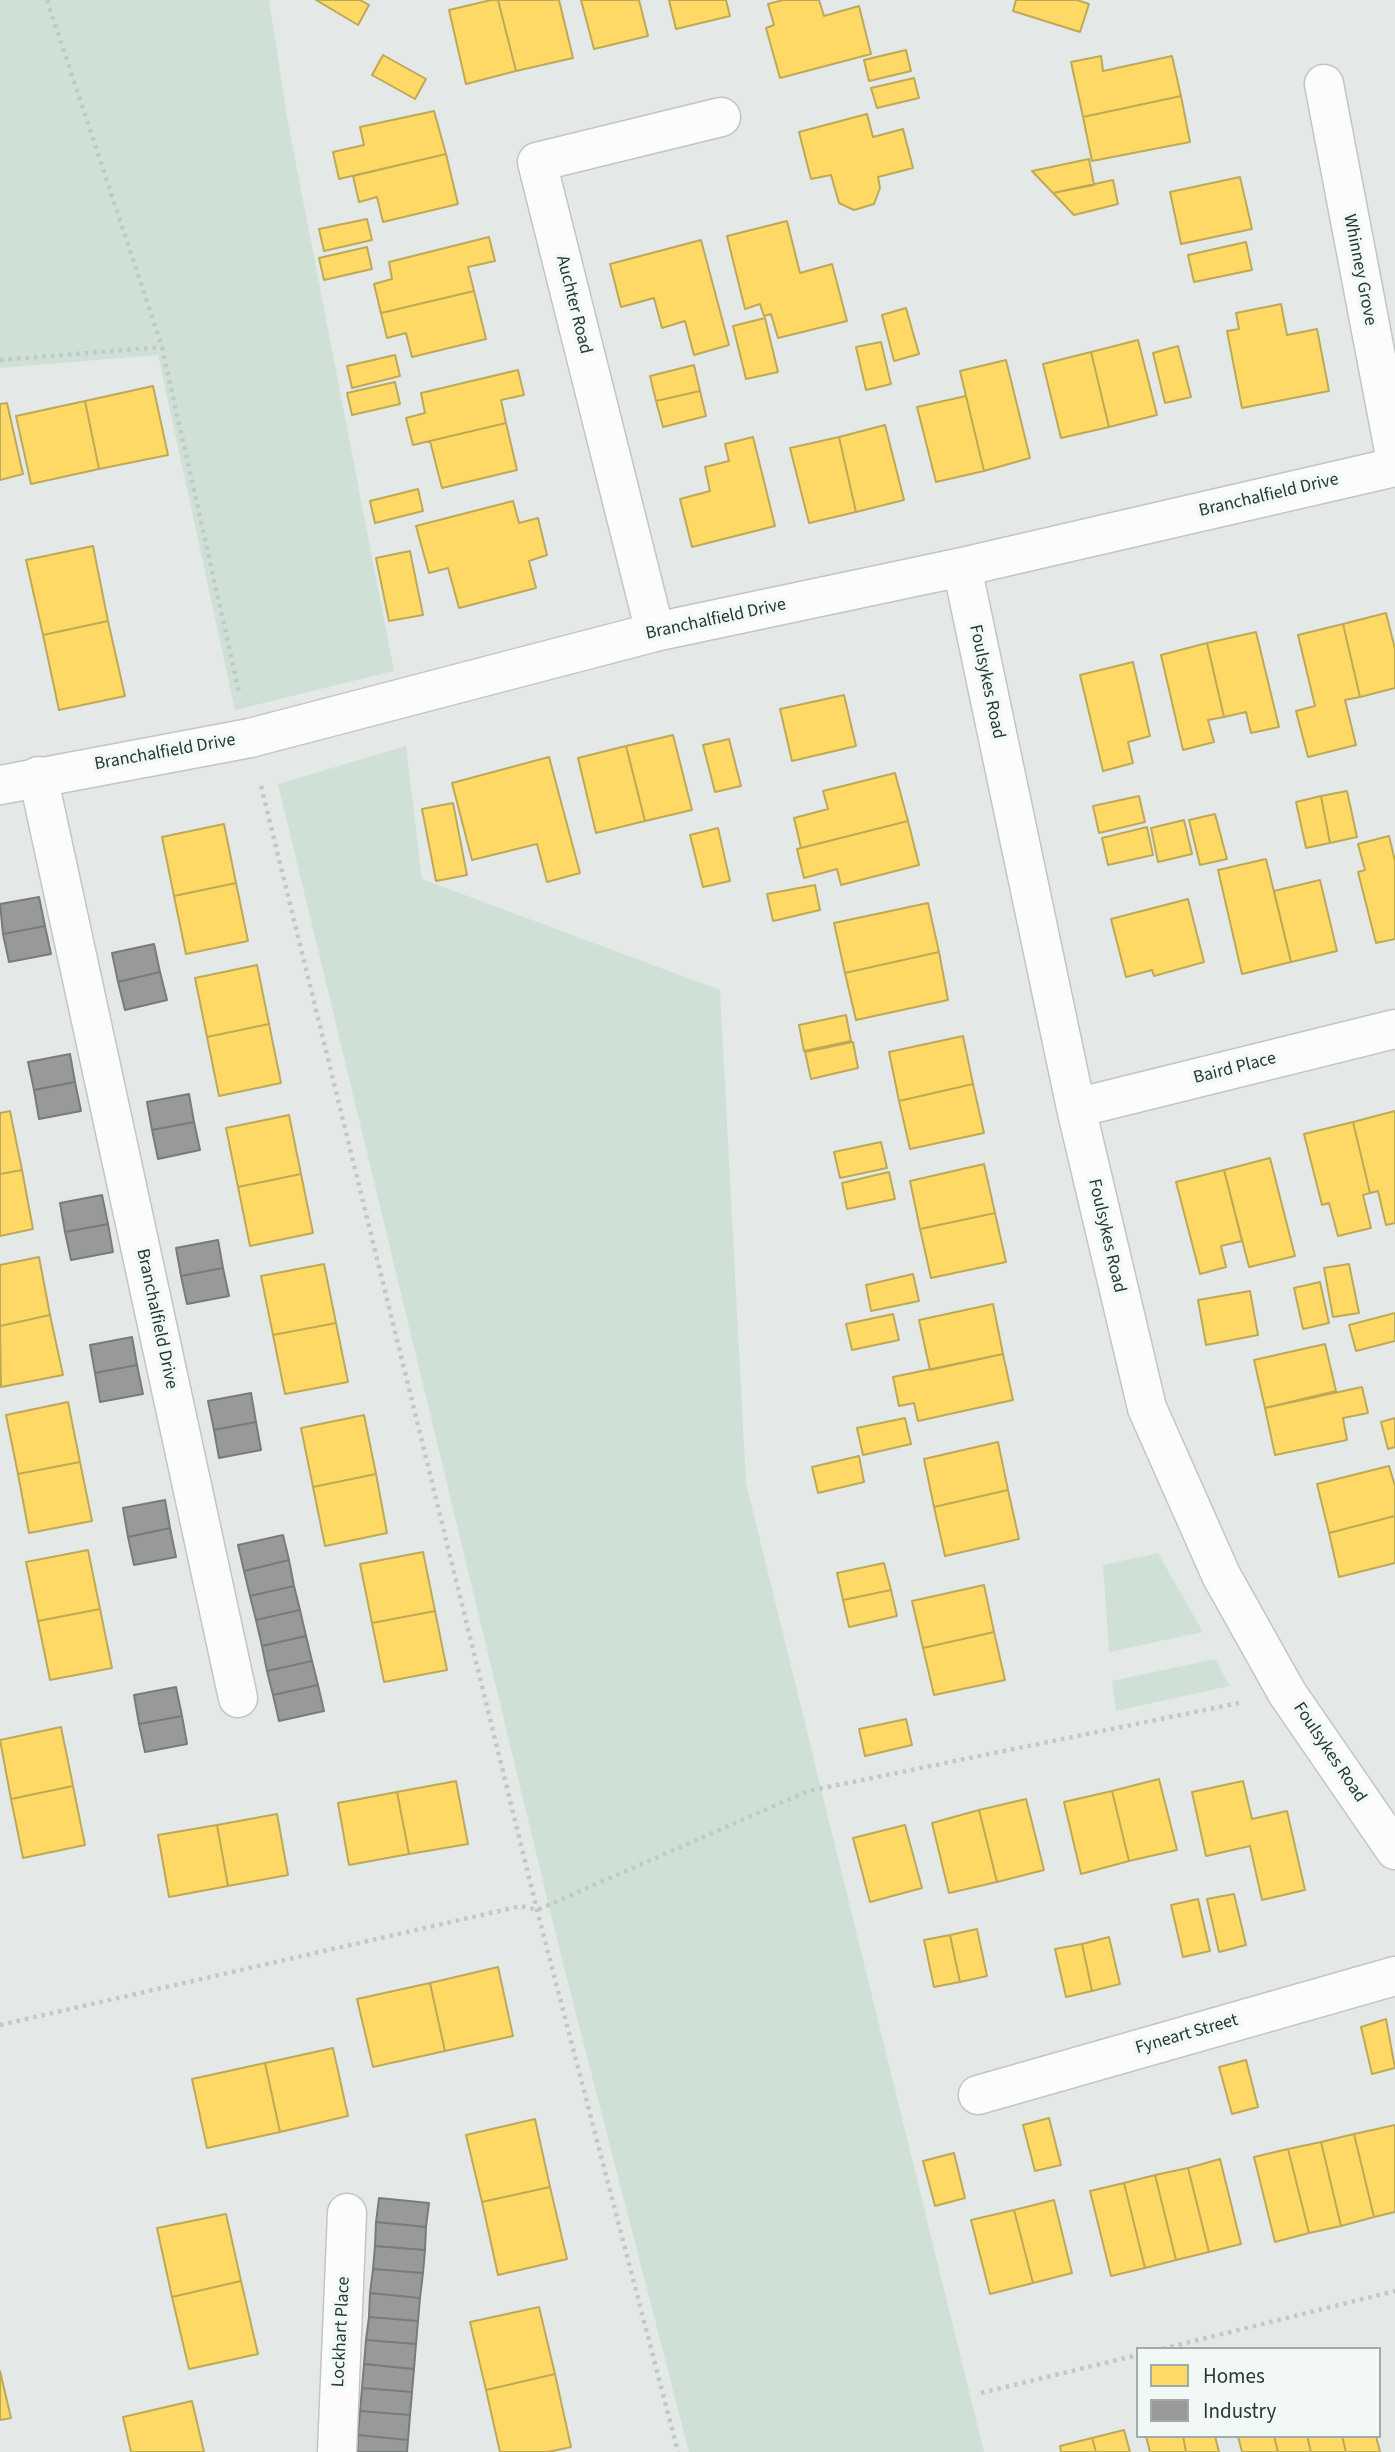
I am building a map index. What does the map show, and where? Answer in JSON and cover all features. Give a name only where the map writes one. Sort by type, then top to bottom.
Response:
[{"type":"street","name":"Whinney Grove","points":[[1324,84],[1395,456]]},
{"type":"street","name":"Auchter Road","points":[[655,632],[537,162],[721,117]]},
{"type":"street","name":"Branchalfield Drive","points":[[0,785],[250,738],[655,632],[962,567],[1395,467]]},
{"type":"street","name":"Foulsykes Road","points":[[962,567],[1076,1108],[1147,1408],[1221,1575],[1287,1693],[1395,1850]]},
{"type":"street","name":"Branchalfield Drive","points":[[38,776],[238,1698]]},
{"type":"street","name":"Baird Place","points":[[1076,1108],[1395,1029]]},
{"type":"street","name":"Fyneart Street","points":[[978,2095],[1395,1976]]},
{"type":"street","name":"Lockhart Place","points":[[337,2452],[347,2213]]},
{"type":"path","points":[[47,0],[162,347],[250,738],[537,1910],[678,2452]]},
{"type":"path","points":[[0,360],[162,347]]},
{"type":"path","points":[[0,2025],[521,1906],[537,1910],[808,1791],[1287,1693]]},
{"type":"path","points":[[1170,2347],[1395,2291]]},
{"type":"path","points":[[981,2393],[1136,2355]]},
{"type":"green space","points":[[0,0],[269,0],[287,117],[394,671],[235,710],[158,355],[0,368]]},
{"type":"green space","points":[[406,746],[422,879],[720,990],[746,1483],[984,2452],[689,2452],[561,1956],[278,784]]},
{"type":"green space","points":[[1158,1553],[1203,1632],[1109,1652],[1103,1565]]},
{"type":"green space","points":[[1215,1659],[1230,1686],[1116,1711],[1112,1681]]},
{"type":"building: Homes","points":[[316,0],[360,0],[369,5],[358,25]]},
{"type":"building: Homes","points":[[498,0],[516,71],[466,84],[449,10]]},
{"type":"building: Homes","points":[[498,0],[559,0],[573,58],[516,71]]},
{"type":"building: Homes","points":[[581,0],[639,0],[648,36],[594,49]]},
{"type":"building: Homes","points":[[669,0],[726,0],[730,16],[676,29]]},
{"type":"building: Homes","points":[[783,0],[819,0],[824,16],[859,6],[871,54],[780,78],[766,28],[774,25],[768,4]]},
{"type":"building: Homes","points":[[1016,0],[1077,0],[1089,4],[1080,32],[1013,11]]},
{"type":"building: Homes","points":[[906,50],[911,71],[869,81],[864,60]]},
{"type":"building: Homes","points":[[383,55],[426,79],[415,99],[372,75]]},
{"type":"building: Homes","points":[[1101,56],[1103,71],[1172,56],[1181,96],[1083,117],[1071,62]]},
{"type":"building: Homes","points":[[914,78],[919,98],[877,108],[871,88]]},
{"type":"building: Homes","points":[[1181,96],[1190,142],[1092,161],[1083,117]]},
{"type":"building: Homes","points":[[434,111],[446,154],[339,179],[333,152],[364,145],[360,127]]},
{"type":"building: Homes","points":[[867,114],[873,137],[903,129],[913,168],[878,177],[880,188],[874,204],[854,210],[839,203],[831,175],[811,179],[799,132]]},
{"type":"building: Homes","points":[[446,154],[458,204],[383,222],[377,197],[359,202],[353,176]]},
{"type":"building: Homes","points":[[1089,159],[1094,185],[1053,193],[1032,171]]},
{"type":"building: Homes","points":[[1240,177],[1252,229],[1181,244],[1170,192]]},
{"type":"building: Homes","points":[[1113,180],[1118,204],[1074,215],[1053,193]]},
{"type":"building: Homes","points":[[367,219],[372,240],[324,251],[319,229]]},
{"type":"building: Homes","points":[[787,221],[800,273],[832,264],[847,321],[778,338],[771,314],[764,316],[760,304],[745,309],[727,236]]},
{"type":"building: Homes","points":[[489,237],[495,261],[468,267],[474,291],[381,313],[374,284],[392,279],[389,262]]},
{"type":"building: Homes","points":[[701,240],[729,345],[694,355],[685,321],[662,328],[654,298],[621,307],[610,264]]},
{"type":"building: Homes","points":[[1246,242],[1252,270],[1194,282],[1188,255]]},
{"type":"building: Homes","points":[[367,247],[372,269],[324,280],[319,258]]},
{"type":"building: Homes","points":[[474,291],[486,339],[412,357],[406,333],[387,338],[381,313]]},
{"type":"building: Homes","points":[[1281,304],[1287,335],[1317,329],[1329,391],[1242,408],[1227,331],[1239,329],[1236,313]]},
{"type":"building: Homes","points":[[906,308],[919,354],[894,361],[882,315]]},
{"type":"building: Homes","points":[[765,318],[778,372],[746,379],[733,326]]},
{"type":"building: Homes","points":[[1138,340],[1157,415],[1109,427],[1091,352]]},
{"type":"building: Homes","points":[[881,342],[891,384],[866,390],[856,347]]},
{"type":"building: Homes","points":[[1178,346],[1191,397],[1165,403],[1153,353]]},
{"type":"building: Homes","points":[[1091,352],[1109,427],[1061,438],[1043,364]]},
{"type":"building: Homes","points":[[395,355],[400,376],[352,388],[347,366]]},
{"type":"building: Homes","points":[[1006,360],[1030,458],[984,471],[960,371]]},
{"type":"building: Homes","points":[[694,365],[700,391],[656,401],[650,376]]},
{"type":"building: Homes","points":[[518,370],[524,395],[501,400],[506,423],[413,445],[406,418],[425,413],[421,393]]},
{"type":"building: Homes","points":[[395,382],[400,404],[352,415],[347,393]]},
{"type":"building: Homes","points":[[153,386],[168,455],[99,469],[85,401]]},
{"type":"building: Homes","points":[[700,391],[706,416],[663,427],[656,401]]},
{"type":"building: Homes","points":[[966,396],[984,471],[936,482],[917,407]]},
{"type":"building: Homes","points":[[85,401],[99,469],[31,484],[16,416]]},
{"type":"building: Homes","points":[[7,403],[23,474],[0,480],[0,404]]},
{"type":"building: Homes","points":[[506,423],[517,470],[442,488],[430,441]]},
{"type":"building: Homes","points":[[885,425],[904,500],[856,512],[839,437]]},
{"type":"building: Homes","points":[[753,437],[775,526],[692,547],[680,499],[710,491],[705,467],[729,461],[725,444]]},
{"type":"building: Homes","points":[[839,437],[856,512],[809,523],[790,448]]},
{"type":"building: Homes","points":[[418,489],[423,511],[375,523],[370,501]]},
{"type":"building: Homes","points":[[513,501],[519,523],[538,518],[547,555],[529,561],[536,588],[459,608],[448,568],[429,573],[416,526]]},
{"type":"building: Homes","points":[[93,546],[108,621],[43,635],[26,560]]},
{"type":"building: Homes","points":[[410,551],[423,615],[389,621],[376,558]]},
{"type":"building: Homes","points":[[1386,613],[1395,649],[1395,688],[1360,697],[1343,624]]},
{"type":"building: Homes","points":[[108,621],[125,696],[59,710],[43,635]]},
{"type":"building: Homes","points":[[1343,624],[1360,697],[1345,700],[1356,745],[1308,757],[1296,711],[1315,706],[1298,635]]},
{"type":"building: Homes","points":[[1256,632],[1279,727],[1251,733],[1246,712],[1224,717],[1207,643]]},
{"type":"building: Homes","points":[[1207,643],[1224,717],[1208,720],[1214,742],[1183,750],[1161,655]]},
{"type":"building: Homes","points":[[1133,662],[1150,736],[1128,742],[1133,763],[1103,771],[1080,675]]},
{"type":"building: Homes","points":[[844,695],[856,746],[792,761],[780,709]]},
{"type":"building: Homes","points":[[673,735],[692,810],[645,821],[626,746]]},
{"type":"building: Homes","points":[[729,739],[741,786],[715,792],[703,745]]},
{"type":"building: Homes","points":[[626,746],[645,821],[596,833],[578,758]]},
{"type":"building: Homes","points":[[549,757],[580,873],[547,882],[537,844],[472,860],[452,783]]},
{"type":"building: Homes","points":[[895,773],[908,821],[801,848],[794,818],[828,809],[823,791]]},
{"type":"building: Homes","points":[[1347,791],[1357,837],[1330,843],[1321,796]]},
{"type":"building: Homes","points":[[1139,796],[1145,822],[1099,833],[1093,806]]},
{"type":"building: Homes","points":[[1321,796],[1330,843],[1306,848],[1296,802]]},
{"type":"building: Homes","points":[[453,803],[467,875],[436,881],[422,809]]},
{"type":"building: Homes","points":[[1215,814],[1227,859],[1200,865],[1189,820]]},
{"type":"building: Homes","points":[[1184,820],[1192,854],[1158,862],[1151,828]]},
{"type":"building: Homes","points":[[908,821],[919,865],[841,885],[837,869],[804,878],[797,849]]},
{"type":"building: Homes","points":[[224,824],[236,883],[174,896],[162,837]]},
{"type":"building: Homes","points":[[1147,827],[1153,855],[1108,865],[1102,838]]},
{"type":"building: Homes","points":[[718,828],[730,881],[703,887],[690,835]]},
{"type":"building: Homes","points":[[1389,836],[1395,861],[1395,939],[1376,943],[1358,872],[1365,870],[1358,844]]},
{"type":"building: Homes","points":[[1266,859],[1291,962],[1242,974],[1218,870]]},
{"type":"building: Homes","points":[[1320,880],[1337,951],[1291,962],[1274,891]]},
{"type":"building: Homes","points":[[236,883],[248,941],[186,954],[174,896]]},
{"type":"building: Homes","points":[[815,885],[820,910],[773,921],[767,894]]},
{"type":"building: Homes","points":[[1188,899],[1204,962],[1154,976],[1152,970],[1126,977],[1111,919]]},
{"type":"building: Homes","points":[[928,903],[939,952],[845,973],[834,923]]},
{"type":"building: Homes","points":[[939,952],[948,1000],[856,1020],[845,973]]},
{"type":"building: Homes","points":[[257,965],[269,1024],[207,1037],[195,978]]},
{"type":"building: Homes","points":[[846,1015],[851,1041],[804,1051],[799,1025]]},
{"type":"building: Homes","points":[[269,1024],[281,1083],[219,1096],[207,1037]]},
{"type":"building: Homes","points":[[963,1036],[973,1084],[899,1101],[889,1052]]},
{"type":"building: Homes","points":[[853,1042],[858,1068],[811,1079],[805,1052]]},
{"type":"building: Homes","points":[[973,1084],[984,1133],[910,1149],[899,1101]]},
{"type":"building: Homes","points":[[10,1111],[22,1170],[0,1174],[0,1113]]},
{"type":"building: Homes","points":[[1395,1111],[1395,1223],[1386,1225],[1378,1191],[1370,1193],[1353,1122]]},
{"type":"building: Homes","points":[[289,1115],[301,1174],[238,1187],[226,1128]]},
{"type":"building: Homes","points":[[1353,1122],[1370,1193],[1363,1195],[1371,1228],[1338,1236],[1329,1203],[1322,1205],[1304,1134]]},
{"type":"building: Homes","points":[[881,1142],[887,1168],[840,1178],[834,1152]]},
{"type":"building: Homes","points":[[1270,1158],[1295,1256],[1249,1267],[1224,1170]]},
{"type":"building: Homes","points":[[984,1164],[995,1213],[920,1229],[910,1181]]},
{"type":"building: Homes","points":[[22,1170],[33,1229],[0,1236],[0,1174]]},
{"type":"building: Homes","points":[[1224,1170],[1242,1241],[1221,1246],[1226,1267],[1200,1274],[1176,1182]]},
{"type":"building: Homes","points":[[889,1172],[895,1199],[847,1209],[842,1183]]},
{"type":"building: Homes","points":[[301,1174],[313,1233],[250,1246],[238,1187]]},
{"type":"building: Homes","points":[[995,1213],[1006,1262],[931,1278],[920,1229]]},
{"type":"building: Homes","points":[[39,1257],[50,1315],[0,1326],[0,1265]]},
{"type":"building: Homes","points":[[324,1264],[336,1323],[273,1335],[261,1276]]},
{"type":"building: Homes","points":[[1349,1264],[1359,1313],[1333,1317],[1324,1268]]},
{"type":"building: Homes","points":[[913,1274],[919,1301],[871,1311],[866,1285]]},
{"type":"building: Homes","points":[[1320,1282],[1329,1323],[1303,1329],[1294,1288]]},
{"type":"building: Homes","points":[[1250,1291],[1258,1335],[1206,1345],[1198,1300]]},
{"type":"building: Homes","points":[[993,1304],[1003,1354],[930,1370],[919,1320]]},
{"type":"building: Homes","points":[[1395,1313],[1395,1341],[1356,1351],[1349,1325]]},
{"type":"building: Homes","points":[[893,1314],[899,1340],[852,1350],[846,1324]]},
{"type":"building: Homes","points":[[50,1315],[63,1375],[1,1387],[0,1326]]},
{"type":"building: Homes","points":[[336,1323],[348,1382],[285,1394],[273,1335]]},
{"type":"building: Homes","points":[[1325,1344],[1336,1391],[1265,1408],[1254,1360]]},
{"type":"building: Homes","points":[[1003,1354],[1013,1400],[918,1421],[914,1403],[899,1406],[893,1377]]},
{"type":"building: Homes","points":[[1362,1387],[1368,1413],[1343,1418],[1347,1440],[1275,1455],[1265,1408]]},
{"type":"building: Homes","points":[[68,1402],[80,1462],[18,1474],[6,1415]]},
{"type":"building: Homes","points":[[364,1415],[376,1474],[313,1487],[301,1428]]},
{"type":"building: Homes","points":[[905,1418],[911,1444],[863,1455],[857,1428]]},
{"type":"building: Homes","points":[[1395,1418],[1395,1447],[1388,1449],[1381,1422]]},
{"type":"building: Homes","points":[[998,1442],[1008,1490],[934,1507],[924,1459]]},
{"type":"building: Homes","points":[[859,1456],[864,1482],[818,1493],[812,1467]]},
{"type":"building: Homes","points":[[80,1462],[92,1521],[29,1533],[18,1474]]},
{"type":"building: Homes","points":[[1389,1466],[1395,1486],[1395,1516],[1329,1533],[1317,1484]]},
{"type":"building: Homes","points":[[376,1474],[387,1533],[325,1546],[313,1487]]},
{"type":"building: Homes","points":[[1008,1490],[1019,1539],[945,1556],[934,1507]]},
{"type":"building: Homes","points":[[1395,1516],[1395,1563],[1339,1577],[1329,1533]]},
{"type":"building: Homes","points":[[88,1550],[100,1609],[38,1621],[26,1562]]},
{"type":"building: Homes","points":[[423,1552],[435,1611],[372,1623],[360,1564]]},
{"type":"building: Homes","points":[[884,1563],[891,1590],[843,1600],[837,1573]]},
{"type":"building: Homes","points":[[984,1585],[994,1632],[923,1648],[912,1601]]},
{"type":"building: Homes","points":[[891,1590],[897,1616],[849,1627],[843,1600]]},
{"type":"building: Homes","points":[[100,1609],[112,1668],[50,1680],[38,1621]]},
{"type":"building: Homes","points":[[435,1611],[447,1670],[384,1682],[372,1623]]},
{"type":"building: Homes","points":[[994,1632],[1005,1680],[934,1695],[923,1648]]},
{"type":"building: Homes","points":[[906,1719],[912,1745],[865,1756],[859,1729]]},
{"type":"building: Homes","points":[[61,1727],[73,1786],[11,1799],[0,1740]]},
{"type":"building: Homes","points":[[1159,1779],[1177,1850],[1129,1861],[1112,1791]]},
{"type":"building: Homes","points":[[456,1781],[468,1844],[409,1854],[397,1792]]},
{"type":"building: Homes","points":[[1243,1781],[1252,1819],[1287,1811],[1305,1890],[1262,1900],[1250,1846],[1206,1856],[1192,1792]]},
{"type":"building: Homes","points":[[73,1786],[85,1845],[23,1858],[11,1799]]},
{"type":"building: Homes","points":[[1112,1791],[1129,1861],[1081,1874],[1064,1802]]},
{"type":"building: Homes","points":[[397,1792],[409,1854],[349,1865],[338,1803]]},
{"type":"building: Homes","points":[[1026,1799],[1044,1870],[997,1882],[979,1810]]},
{"type":"building: Homes","points":[[979,1810],[997,1882],[949,1893],[932,1823]]},
{"type":"building: Homes","points":[[277,1814],[288,1875],[228,1886],[217,1825]]},
{"type":"building: Homes","points":[[217,1825],[228,1886],[169,1897],[158,1835]]},
{"type":"building: Homes","points":[[905,1825],[922,1888],[870,1902],[853,1838]]},
{"type":"building: Homes","points":[[1234,1894],[1246,1945],[1219,1952],[1207,1899]]},
{"type":"building: Homes","points":[[1198,1899],[1210,1951],[1183,1957],[1171,1905]]},
{"type":"building: Homes","points":[[977,1929],[987,1976],[960,1982],[950,1935]]},
{"type":"building: Homes","points":[[950,1935],[960,1982],[934,1987],[924,1940]]},
{"type":"building: Homes","points":[[1109,1937],[1120,1984],[1092,1991],[1082,1944]]},
{"type":"building: Homes","points":[[1082,1944],[1092,1991],[1066,1997],[1055,1949]]},
{"type":"building: Homes","points":[[498,1967],[513,2036],[445,2051],[430,1983]]},
{"type":"building: Homes","points":[[430,1983],[445,2051],[373,2067],[357,1999]]},
{"type":"building: Homes","points":[[1386,2019],[1395,2068],[1372,2074],[1361,2027]]},
{"type":"building: Homes","points":[[333,2048],[348,2116],[280,2132],[265,2063]]},
{"type":"building: Homes","points":[[1246,2060],[1258,2107],[1232,2114],[1219,2067]]},
{"type":"building: Homes","points":[[265,2063],[280,2132],[207,2148],[192,2079]]},
{"type":"building: Homes","points":[[1049,2118],[1061,2165],[1035,2171],[1023,2125]]},
{"type":"building: Homes","points":[[535,2119],[550,2187],[482,2202],[466,2135]]},
{"type":"building: Homes","points":[[1395,2125],[1395,2212],[1374,2217],[1354,2134]]},
{"type":"building: Homes","points":[[1354,2134],[1374,2217],[1341,2226],[1321,2142]]},
{"type":"building: Homes","points":[[1321,2142],[1341,2226],[1309,2233],[1288,2149]]},
{"type":"building: Homes","points":[[1288,2149],[1309,2233],[1275,2242],[1254,2157]]},
{"type":"building: Homes","points":[[954,2153],[965,2198],[935,2206],[923,2161]]},
{"type":"building: Homes","points":[[1220,2159],[1241,2244],[1209,2252],[1188,2168]]},
{"type":"building: Homes","points":[[1188,2168],[1209,2252],[1176,2260],[1155,2175]]},
{"type":"building: Homes","points":[[1155,2175],[1176,2260],[1145,2268],[1124,2183]]},
{"type":"building: Homes","points":[[1124,2183],[1145,2268],[1111,2276],[1090,2191]]},
{"type":"building: Homes","points":[[550,2187],[567,2259],[498,2275],[482,2202]]},
{"type":"building: Homes","points":[[1054,2200],[1072,2273],[1033,2283],[1014,2210]]},
{"type":"building: Homes","points":[[1014,2210],[1033,2283],[990,2294],[971,2220]]},
{"type":"building: Homes","points":[[226,2214],[241,2281],[172,2297],[157,2228]]},
{"type":"building: Homes","points":[[241,2281],[258,2354],[189,2369],[172,2297]]},
{"type":"building: Homes","points":[[539,2307],[555,2374],[486,2390],[470,2322]]},
{"type":"building: Homes","points":[[0,2371],[11,2418],[0,2420]]},
{"type":"building: Homes","points":[[555,2374],[571,2447],[548,2452],[500,2452],[486,2390]]},
{"type":"building: Homes","points":[[192,2401],[204,2452],[131,2452],[123,2417]]},
{"type":"building: Homes","points":[[1124,2430],[1130,2452],[1096,2452],[1092,2438]]},
{"type":"building: Homes","points":[[1092,2438],[1096,2452],[1061,2452],[1060,2446]]},
{"type":"building: Homes","points":[[1146,2438],[1183,2438],[1186,2452],[1150,2452]]},
{"type":"building: Homes","points":[[1183,2438],[1216,2438],[1219,2452],[1186,2452]]},
{"type":"building: Homes","points":[[1238,2438],[1274,2438],[1278,2452],[1242,2452]]},
{"type":"building: Homes","points":[[1274,2438],[1308,2438],[1311,2452],[1278,2452]]},
{"type":"building: Homes","points":[[1308,2438],[1342,2438],[1346,2452],[1311,2452]]},
{"type":"building: Homes","points":[[1342,2438],[1376,2438],[1380,2452],[1346,2452]]},
{"type":"building: Industry","points":[[39,897],[45,926],[3,934],[0,904]]},
{"type":"building: Industry","points":[[45,926],[51,954],[9,962],[3,934]]},
{"type":"building: Industry","points":[[154,944],[160,972],[118,982],[112,953]]},
{"type":"building: Industry","points":[[160,972],[167,1000],[125,1010],[118,982]]},
{"type":"building: Industry","points":[[70,1054],[75,1082],[34,1090],[28,1062]]},
{"type":"building: Industry","points":[[75,1082],[81,1111],[39,1119],[34,1090]]},
{"type":"building: Industry","points":[[189,1094],[194,1122],[152,1130],[147,1102]]},
{"type":"building: Industry","points":[[194,1122],[200,1150],[158,1159],[152,1130]]},
{"type":"building: Industry","points":[[102,1195],[108,1224],[65,1232],[60,1203]]},
{"type":"building: Industry","points":[[108,1224],[113,1252],[71,1260],[65,1232]]},
{"type":"building: Industry","points":[[218,1240],[223,1268],[181,1276],[176,1248]]},
{"type":"building: Industry","points":[[223,1268],[229,1296],[187,1304],[181,1276]]},
{"type":"building: Industry","points":[[132,1337],[137,1365],[95,1373],[90,1345]]},
{"type":"building: Industry","points":[[137,1365],[143,1394],[100,1402],[95,1373]]},
{"type":"building: Industry","points":[[251,1393],[256,1422],[214,1430],[208,1401]]},
{"type":"building: Industry","points":[[256,1422],[261,1450],[219,1458],[214,1430]]},
{"type":"building: Industry","points":[[165,1500],[170,1528],[128,1537],[123,1508]]},
{"type":"building: Industry","points":[[170,1528],[176,1557],[134,1565],[128,1537]]},
{"type":"building: Industry","points":[[283,1535],[289,1560],[244,1571],[238,1545]]},
{"type":"building: Industry","points":[[289,1560],[294,1586],[250,1596],[244,1571]]},
{"type":"building: Industry","points":[[294,1586],[300,1610],[256,1620],[250,1596]]},
{"type":"building: Industry","points":[[300,1610],[306,1636],[262,1646],[256,1620]]},
{"type":"building: Industry","points":[[306,1636],[312,1661],[267,1671],[262,1646]]},
{"type":"building: Industry","points":[[312,1661],[318,1685],[273,1695],[267,1671]]},
{"type":"building: Industry","points":[[318,1685],[324,1711],[279,1721],[273,1695]]},
{"type":"building: Industry","points":[[176,1687],[182,1716],[139,1724],[134,1695]]},
{"type":"building: Industry","points":[[182,1716],[187,1744],[145,1752],[139,1724]]},
{"type":"building: Industry","points":[[379,2198],[429,2203],[426,2227],[376,2222]]},
{"type":"building: Industry","points":[[376,2222],[426,2227],[425,2250],[375,2246]]},
{"type":"building: Industry","points":[[375,2246],[425,2250],[423,2273],[373,2269]]},
{"type":"building: Industry","points":[[373,2269],[423,2273],[420,2298],[370,2293]]},
{"type":"building: Industry","points":[[370,2293],[420,2298],[418,2321],[369,2317]]},
{"type":"building: Industry","points":[[369,2317],[418,2321],[416,2344],[366,2340]]},
{"type":"building: Industry","points":[[366,2340],[416,2344],[414,2369],[364,2364]]},
{"type":"building: Industry","points":[[364,2364],[414,2369],[412,2392],[362,2388]]},
{"type":"building: Industry","points":[[362,2388],[412,2392],[410,2415],[360,2411]]},
{"type":"building: Industry","points":[[360,2411],[410,2415],[408,2440],[358,2435]]},
{"type":"building: Industry","points":[[358,2435],[408,2440],[407,2452],[357,2452]]}]
